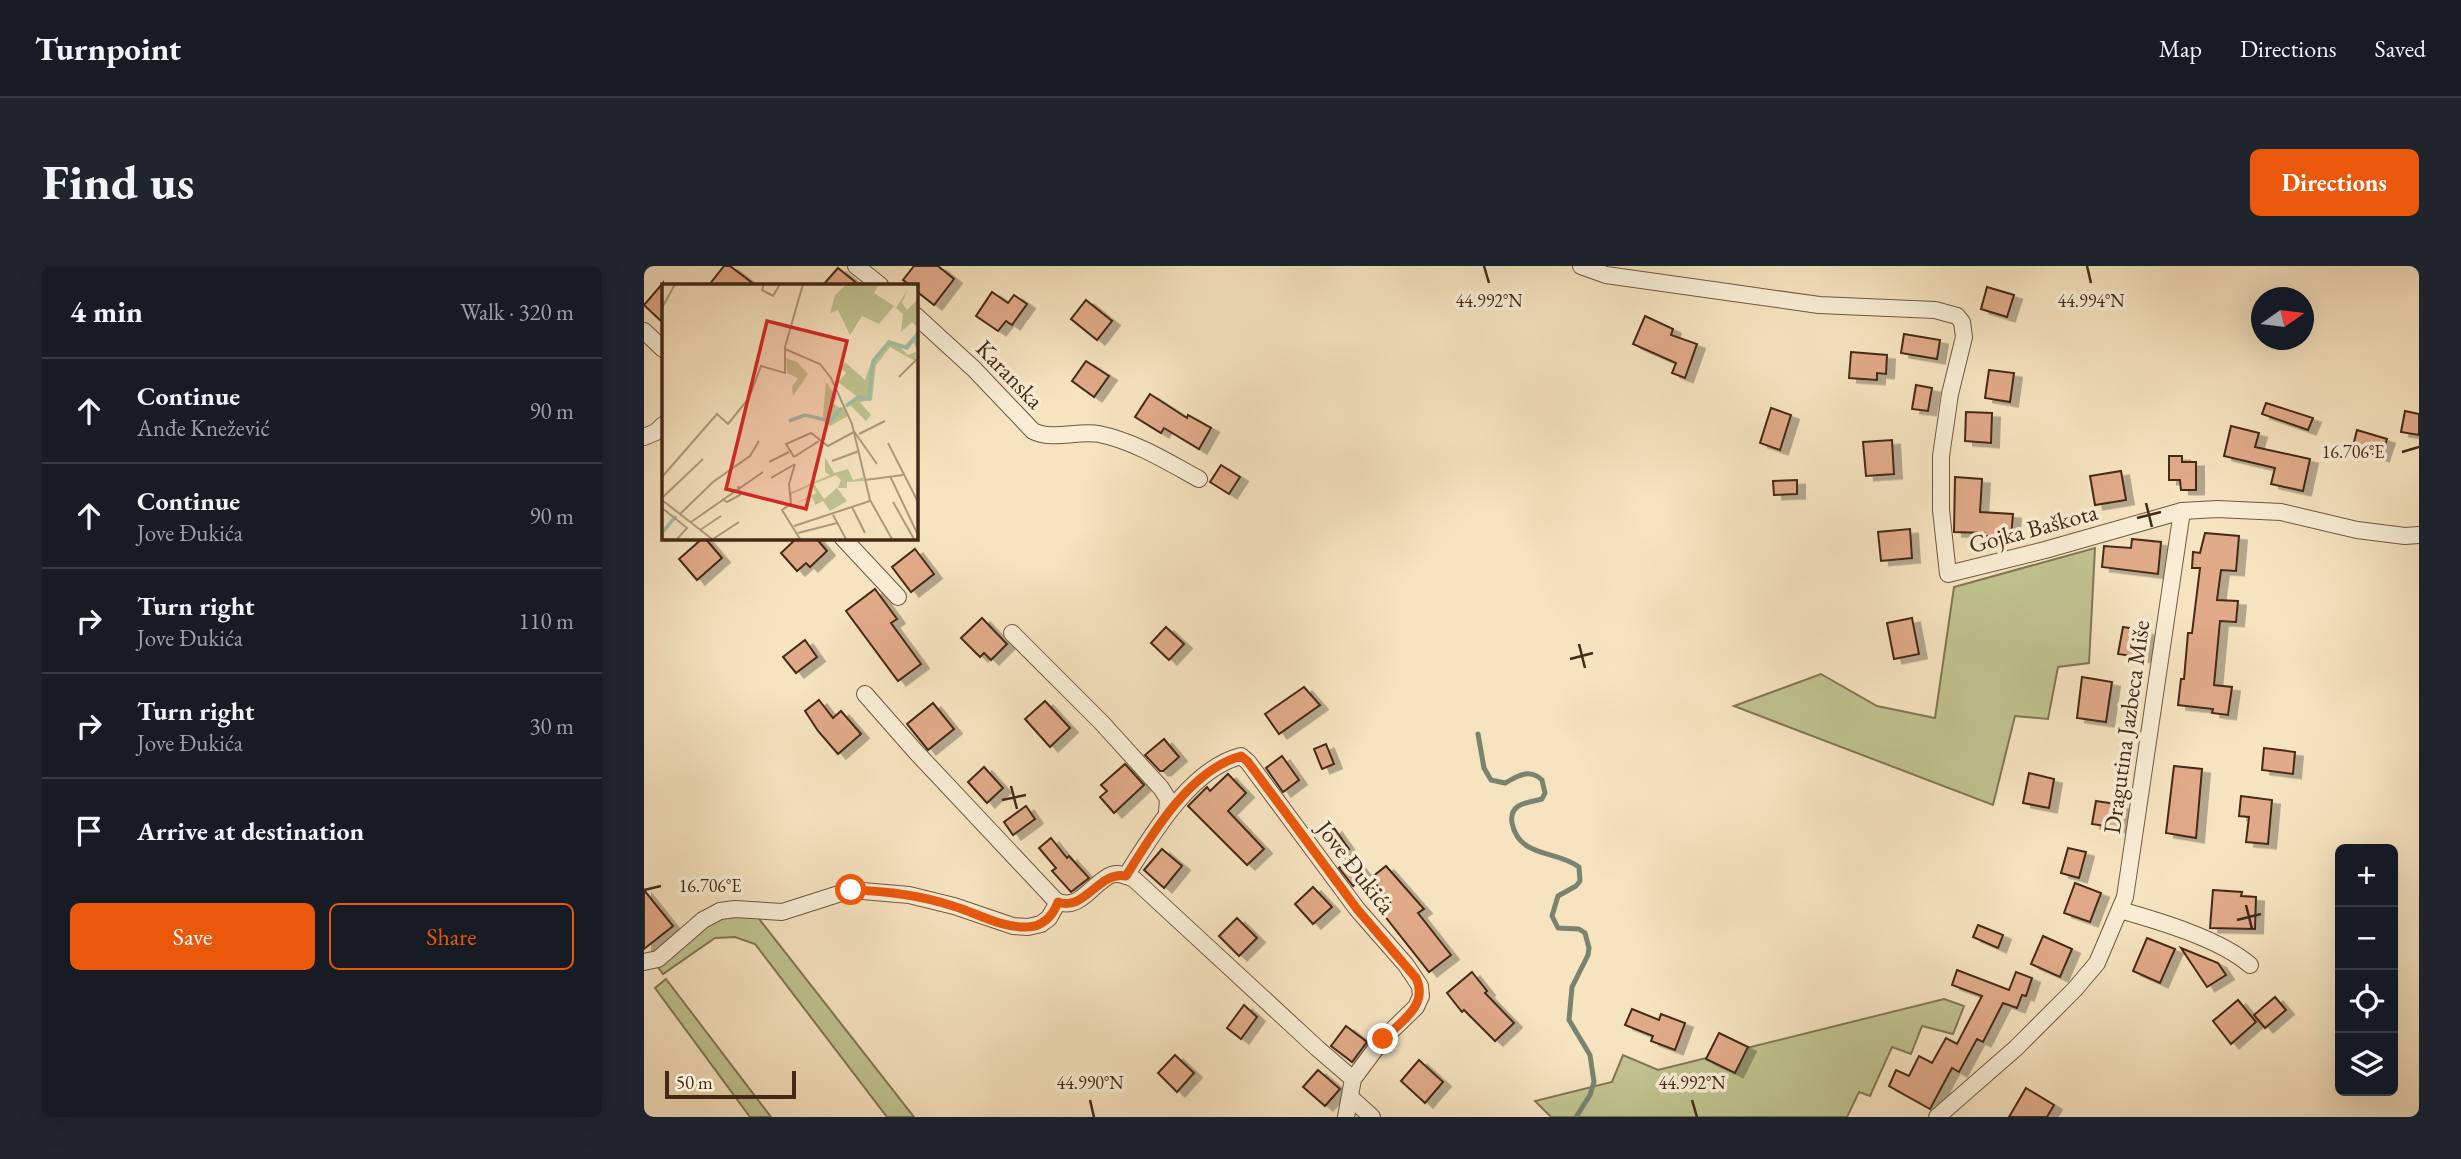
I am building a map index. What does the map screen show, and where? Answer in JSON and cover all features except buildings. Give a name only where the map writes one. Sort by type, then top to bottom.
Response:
[{"type":"street","points":[[856,266],[879,284]]},
{"type":"street","name":"Gojka Baškota","points":[[1581,266],[1606,275],[1727,292],[1819,304],[1935,310],[1957,316],[1962,322],[1964,337],[1950,394],[1941,456],[1941,510],[1948,574],[2182,511]]},
{"type":"street","name":"Karanska","points":[[917,317],[974,369],[1034,431],[1047,435],[1080,432],[1113,438],[1199,479]]},
{"type":"street","points":[[644,331],[662,348]]},
{"type":"street","points":[[644,437],[662,426]]},
{"type":"street","points":[[2182,511],[2217,509],[2281,512],[2357,530],[2405,536],[2419,535]]},
{"type":"street","name":"Dragutina Jazbeca Miše","points":[[1937,1117],[2016,1048],[2075,989],[2097,962],[2120,910],[2125,897],[2182,511]]},
{"type":"street","points":[[844,539],[898,597]]},
{"type":"street","points":[[1013,633],[1102,723],[1161,788],[1168,799],[1167,812]]},
{"type":"street","points":[[865,694],[1058,902],[1069,904],[1078,900],[1111,875],[1134,879],[1353,1079],[1346,1117]]},
{"type":"street","name":"Jove Đukića","points":[[1126,876],[1167,812],[1201,778],[1234,758],[1241,756],[1248,762],[1357,909],[1420,986],[1421,996],[1416,1007],[1383,1039],[1353,1079]]},
{"type":"street","points":[[644,962],[658,959],[703,920],[720,911],[735,909],[782,912],[851,890],[909,895],[954,906],[1013,926],[1028,927],[1041,924],[1049,918],[1058,902]]},
{"type":"street","points":[[2120,910],[2235,952],[2250,965]]},
{"type":"street","points":[[1351,1098],[1372,1117]]},
{"type":"green space","points":[[2095,548],[2089,663],[2058,667],[2048,719],[2015,716],[1993,805],[1734,706],[1821,674],[1877,706],[1935,718],[1954,587]]},
{"type":"green space","points":[[756,915],[914,1117],[887,1117],[755,944],[735,937],[715,938],[663,974],[655,963],[713,919]]},
{"type":"green space","points":[[666,979],[771,1117],[750,1117],[655,988]]},
{"type":"green space","points":[[1944,999],[1964,1006],[1953,1034],[1922,1026],[1911,1054],[1892,1047],[1870,1096],[1859,1092],[1847,1117],[1551,1117],[1535,1101],[1612,1082],[1623,1055],[1658,1070]]},
{"type":"waterway","points":[[1478,734],[1484,768],[1491,780],[1505,783],[1528,774],[1542,780],[1545,793],[1542,799],[1520,805],[1513,811],[1512,823],[1522,842],[1530,848],[1579,867],[1580,881],[1558,896],[1552,916],[1558,928],[1579,929],[1585,933],[1589,948],[1572,987],[1569,1020],[1590,1055],[1594,1082],[1590,1095],[1576,1117]]},
{"type":"route","points":[[851,890],[909,895],[954,906],[1013,926],[1041,924],[1049,918],[1058,902],[1069,904],[1078,900],[1111,875],[1126,876],[1167,812],[1201,778],[1241,756],[1357,909],[1416,978],[1421,996],[1416,1007],[1383,1039]]}]
